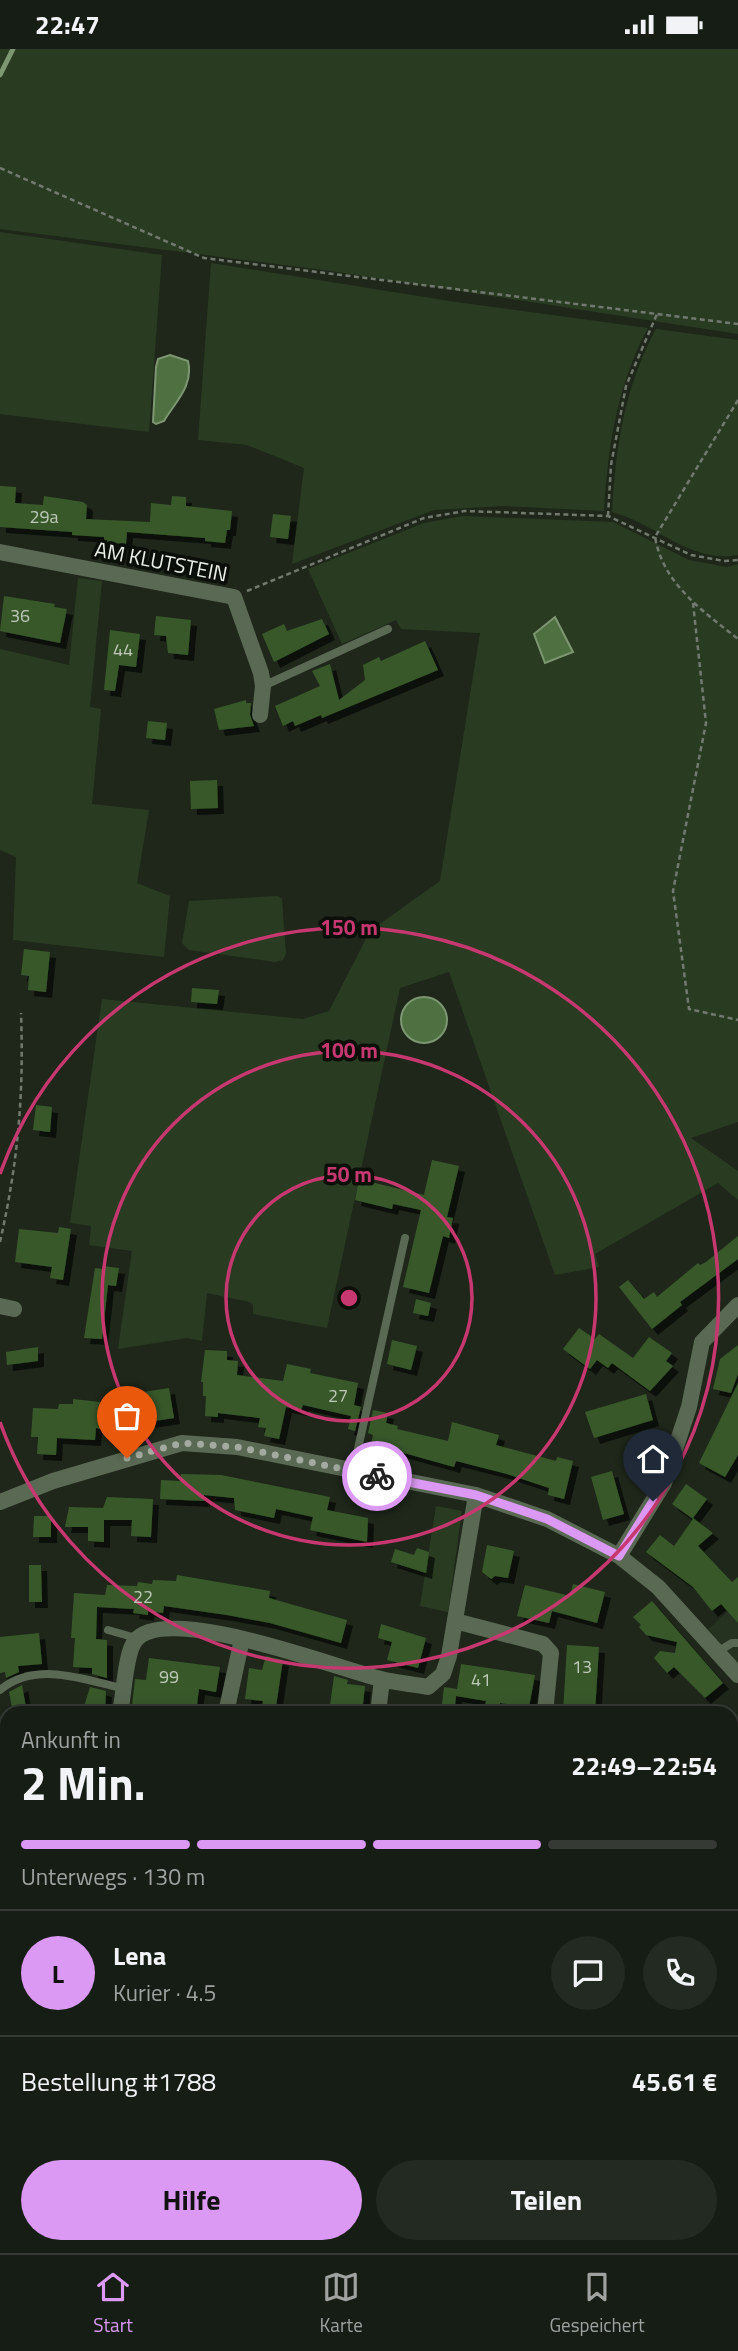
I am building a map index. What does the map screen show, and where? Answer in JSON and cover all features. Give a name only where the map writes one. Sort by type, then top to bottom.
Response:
[{"type":"street","name":"AM KLUTSTEIN","points":[[0,552],[234,597],[263,685],[260,715]]},
{"type":"street","points":[[619,1556],[664,1483],[689,1407],[702,1342],[738,1305]]},
{"type":"street","points":[[0,1502],[54,1481],[182,1443],[237,1447],[476,1495],[547,1519],[619,1556],[659,1587],[738,1675]]},
{"type":"street","points":[[121,1706],[130,1649],[136,1638],[159,1630],[183,1628],[242,1639],[382,1680],[428,1687],[443,1674],[455,1621],[476,1495]]},
{"type":"street","points":[[455,1621],[543,1644],[551,1653],[546,1706]]},
{"type":"street","points":[[228,1706],[242,1639]]},
{"type":"street","points":[[379,1706],[382,1680]]},
{"type":"lane","points":[[263,685],[388,629]]},
{"type":"lane","points":[[353,1471],[405,1238]]},
{"type":"lane","points":[[108,1630],[136,1638]]},
{"type":"lane","points":[[717,1652],[732,1643],[738,1643]]},
{"type":"lane","points":[[0,1690],[23,1678],[51,1674],[125,1689]]},
{"type":"path","points":[[0,168],[204,258],[738,324]]},
{"type":"path","points":[[608,516],[611,465],[626,386],[657,314]]},
{"type":"path","points":[[738,400],[655,537],[663,565],[693,603],[738,639]]},
{"type":"path","points":[[234,597],[262,583],[424,518],[487,510],[608,516],[699,557],[738,559]]},
{"type":"path","points":[[693,603],[706,723],[673,891],[690,1009],[738,1020]]},
{"type":"path","points":[[0,1242],[13,1186],[24,1083],[21,1013]]},
{"type":"shaded area","points":[[0,49],[738,49],[738,334],[324,270],[0,229]]},
{"type":"shaded area","points":[[0,232],[162,255],[149,432],[0,414]]},
{"type":"shaded area","points":[[211,263],[456,302],[648,328],[629,372],[616,417],[608,463],[604,511],[504,506],[434,510],[292,564],[304,468],[247,445],[198,440]]},
{"type":"shaded area","points":[[656,329],[738,340],[738,555],[704,554],[612,512],[619,441],[629,395]]},
{"type":"shaded area","points":[[170,355],[188,361],[188,378],[186,386],[164,421],[156,424],[153,422],[156,367],[158,359]]},
{"type":"shaded area","points":[[463,516],[613,522],[689,560],[727,567],[738,564],[738,1122],[691,1138],[738,1171],[738,1200],[718,1183],[595,1254],[599,1267],[555,1275],[449,972],[400,988],[327,1328],[253,1314],[253,1305],[249,1302],[207,1293],[202,1341],[187,1338],[118,1349],[132,1251],[89,1245],[91,1226],[70,1223],[102,999],[303,1019],[329,1011],[370,931],[440,881],[480,633],[401,629],[396,620],[342,644],[308,569],[424,523]]},
{"type":"shaded area","points":[[78,578],[102,581],[90,707],[101,709],[92,804],[149,810],[137,883],[170,896],[164,957],[13,940],[16,857],[0,850],[0,649],[69,665]]},
{"type":"shaded area","points":[[555,617],[573,652],[545,663],[534,634]]},
{"type":"shaded area","points":[[278,896],[282,899],[286,954],[283,960],[275,962],[189,950],[182,943],[189,901]]},
{"type":"shaded area","points":[[424,997],[441,1003],[447,1020],[441,1037],[424,1043],[407,1037],[401,1020],[407,1003]]},
{"type":"shaded area","points":[[436,1506],[462,1511],[448,1612],[420,1606]]},
{"type":"shaded area","points":[[738,1602],[738,1664],[708,1629]]},
{"type":"building","points":[[0,486],[16,487],[15,503],[43,505],[44,496],[83,502],[87,505],[86,519],[150,522],[151,503],[171,505],[172,496],[186,497],[186,506],[232,511],[230,530],[227,530],[225,543],[205,541],[205,538],[127,532],[126,544],[104,542],[104,537],[72,535],[72,532],[0,527]]},
{"type":"building","points":[[273,514],[291,516],[288,539],[270,537]]},
{"type":"building","points":[[4,596],[55,604],[54,607],[67,609],[60,643],[0,631]]},
{"type":"building","points":[[156,616],[191,620],[188,655],[168,653],[166,636],[154,635]]},
{"type":"building","points":[[322,619],[329,634],[274,662],[262,634],[284,624],[287,631]]},
{"type":"building","points":[[110,630],[140,634],[136,667],[119,665],[115,691],[104,690]]},
{"type":"building","points":[[425,641],[438,670],[322,718],[321,715],[295,726],[293,721],[283,726],[275,706],[320,686],[312,671],[330,664],[339,700],[365,680],[363,665],[379,657],[381,661]]},
{"type":"building","points":[[246,700],[246,703],[251,703],[250,715],[254,726],[219,730],[214,709]]},
{"type":"building","points":[[148,721],[167,723],[165,740],[146,738]]},
{"type":"building","points":[[217,780],[218,808],[191,809],[190,781]]},
{"type":"building","points":[[24,949],[50,952],[46,992],[28,990],[29,976],[21,975]]},
{"type":"building","points":[[192,988],[219,990],[217,1004],[191,1002]]},
{"type":"building","points":[[36,1105],[52,1107],[50,1132],[33,1130]]},
{"type":"building","points":[[432,1160],[459,1166],[447,1217],[453,1218],[449,1238],[443,1236],[429,1293],[403,1287],[421,1210],[393,1204],[392,1209],[355,1200],[359,1179],[424,1195]]},
{"type":"building","points":[[59,1227],[71,1229],[63,1280],[50,1278],[52,1267],[15,1262],[19,1229],[58,1233]]},
{"type":"building","points":[[738,1236],[738,1259],[680,1302],[682,1305],[652,1329],[619,1287],[628,1280],[644,1299],[654,1292],[657,1297],[698,1263],[700,1265],[706,1262]]},
{"type":"building","points":[[103,1266],[119,1268],[116,1286],[108,1285],[102,1339],[84,1338],[95,1268],[103,1269]]},
{"type":"building","points":[[416,1299],[431,1303],[428,1316],[413,1313]]},
{"type":"building","points":[[579,1328],[595,1339],[599,1334],[633,1358],[649,1337],[672,1353],[666,1361],[673,1366],[650,1391],[612,1363],[608,1368],[597,1360],[590,1369],[563,1349]]},
{"type":"building","points":[[392,1340],[417,1346],[411,1370],[387,1364]]},
{"type":"building","points":[[738,1345],[738,1374],[731,1393],[713,1389],[720,1359]]},
{"type":"building","points":[[38,1347],[38,1361],[7,1365],[6,1352]]},
{"type":"building","points":[[205,1350],[227,1351],[227,1360],[238,1361],[237,1375],[283,1381],[287,1364],[311,1369],[310,1373],[358,1383],[354,1405],[361,1407],[355,1431],[348,1429],[351,1416],[303,1405],[301,1410],[286,1407],[279,1439],[264,1436],[266,1428],[258,1427],[260,1418],[218,1413],[218,1417],[205,1416],[206,1396],[203,1396],[201,1382]]},
{"type":"building","points":[[738,1383],[738,1455],[725,1477],[699,1463]]},
{"type":"building","points":[[169,1388],[174,1418],[142,1423],[142,1427],[130,1426],[125,1436],[96,1428],[95,1440],[57,1438],[56,1455],[37,1454],[38,1437],[31,1437],[33,1408],[58,1409],[59,1404],[73,1404],[73,1399],[118,1404],[121,1389],[137,1393]]},
{"type":"building","points":[[646,1394],[653,1420],[594,1438],[585,1412]]},
{"type":"building","points":[[373,1410],[388,1413],[386,1423],[398,1426],[397,1429],[448,1441],[452,1422],[499,1435],[496,1445],[556,1461],[557,1457],[573,1461],[564,1499],[548,1495],[549,1488],[507,1474],[456,1461],[454,1467],[393,1450],[392,1454],[370,1449],[373,1435],[368,1433]]},
{"type":"building","points":[[612,1471],[624,1514],[603,1520],[591,1477]]},
{"type":"building","points":[[181,1474],[221,1475],[330,1497],[327,1510],[368,1518],[367,1542],[310,1530],[313,1517],[276,1509],[274,1518],[235,1510],[234,1498],[204,1495],[204,1501],[160,1499],[161,1480],[180,1481]]},
{"type":"building","points":[[686,1484],[707,1499],[693,1518],[713,1533],[698,1546],[732,1582],[738,1577],[738,1623],[721,1604],[712,1611],[693,1587],[646,1552],[660,1535],[674,1546],[693,1519],[672,1504]]},
{"type":"building","points":[[107,1497],[153,1499],[151,1537],[131,1536],[132,1520],[104,1520],[104,1542],[88,1541],[88,1527],[65,1527],[69,1507],[103,1508]]},
{"type":"building","points":[[34,1516],[51,1516],[51,1537],[33,1537]]},
{"type":"building","points":[[487,1545],[514,1551],[508,1578],[495,1576],[491,1579],[482,1572]]},
{"type":"building","points":[[417,1548],[429,1552],[426,1573],[391,1562],[395,1549],[414,1555]]},
{"type":"building","points":[[29,1565],[41,1565],[42,1602],[29,1602]]},
{"type":"building","points":[[177,1575],[270,1591],[269,1598],[347,1620],[341,1643],[270,1623],[227,1615],[164,1606],[163,1613],[148,1611],[148,1615],[133,1613],[134,1609],[97,1607],[96,1639],[107,1640],[107,1678],[92,1674],[92,1668],[73,1667],[75,1638],[71,1638],[74,1593],[105,1595],[107,1585],[137,1586],[138,1582],[152,1584],[153,1580],[176,1581]]},
{"type":"building","points":[[573,1584],[605,1592],[597,1623],[552,1611],[549,1623],[517,1616],[525,1585],[570,1596]]},
{"type":"building","points":[[652,1601],[723,1683],[705,1698],[674,1667],[667,1673],[654,1658],[660,1651],[675,1653],[677,1642],[646,1635],[639,1627],[641,1625],[633,1617]]},
{"type":"building","points":[[381,1624],[426,1638],[418,1668],[387,1660],[392,1642],[378,1638]]},
{"type":"building","points":[[39,1633],[42,1664],[18,1666],[19,1672],[6,1678],[5,1672],[0,1673],[0,1637]]},
{"type":"building","points":[[567,1645],[599,1647],[595,1706],[563,1706]]},
{"type":"building","points":[[266,1656],[283,1660],[276,1706],[262,1706],[263,1701],[245,1699],[249,1668],[262,1670]]},
{"type":"building","points":[[149,1658],[220,1667],[216,1692],[199,1689],[197,1706],[132,1706],[135,1679],[146,1680]]},
{"type":"building","points":[[461,1664],[535,1675],[529,1706],[500,1703],[500,1706],[485,1706],[486,1701],[456,1696],[455,1706],[442,1704],[444,1687],[457,1689]]},
{"type":"building","points":[[334,1676],[348,1680],[347,1684],[365,1686],[363,1706],[330,1706]]},
{"type":"building","points":[[22,1685],[26,1706],[12,1706],[9,1692]]},
{"type":"building","points":[[90,1687],[106,1691],[105,1706],[84,1706]]},
{"type":"waterway","points":[[0,75],[13,49]]},
{"type":"way so far","points":[[127,1458],[182,1443],[237,1447],[377,1476]]},
{"type":"route","points":[[377,1476],[476,1495],[547,1519],[619,1556],[653,1501]]}]
